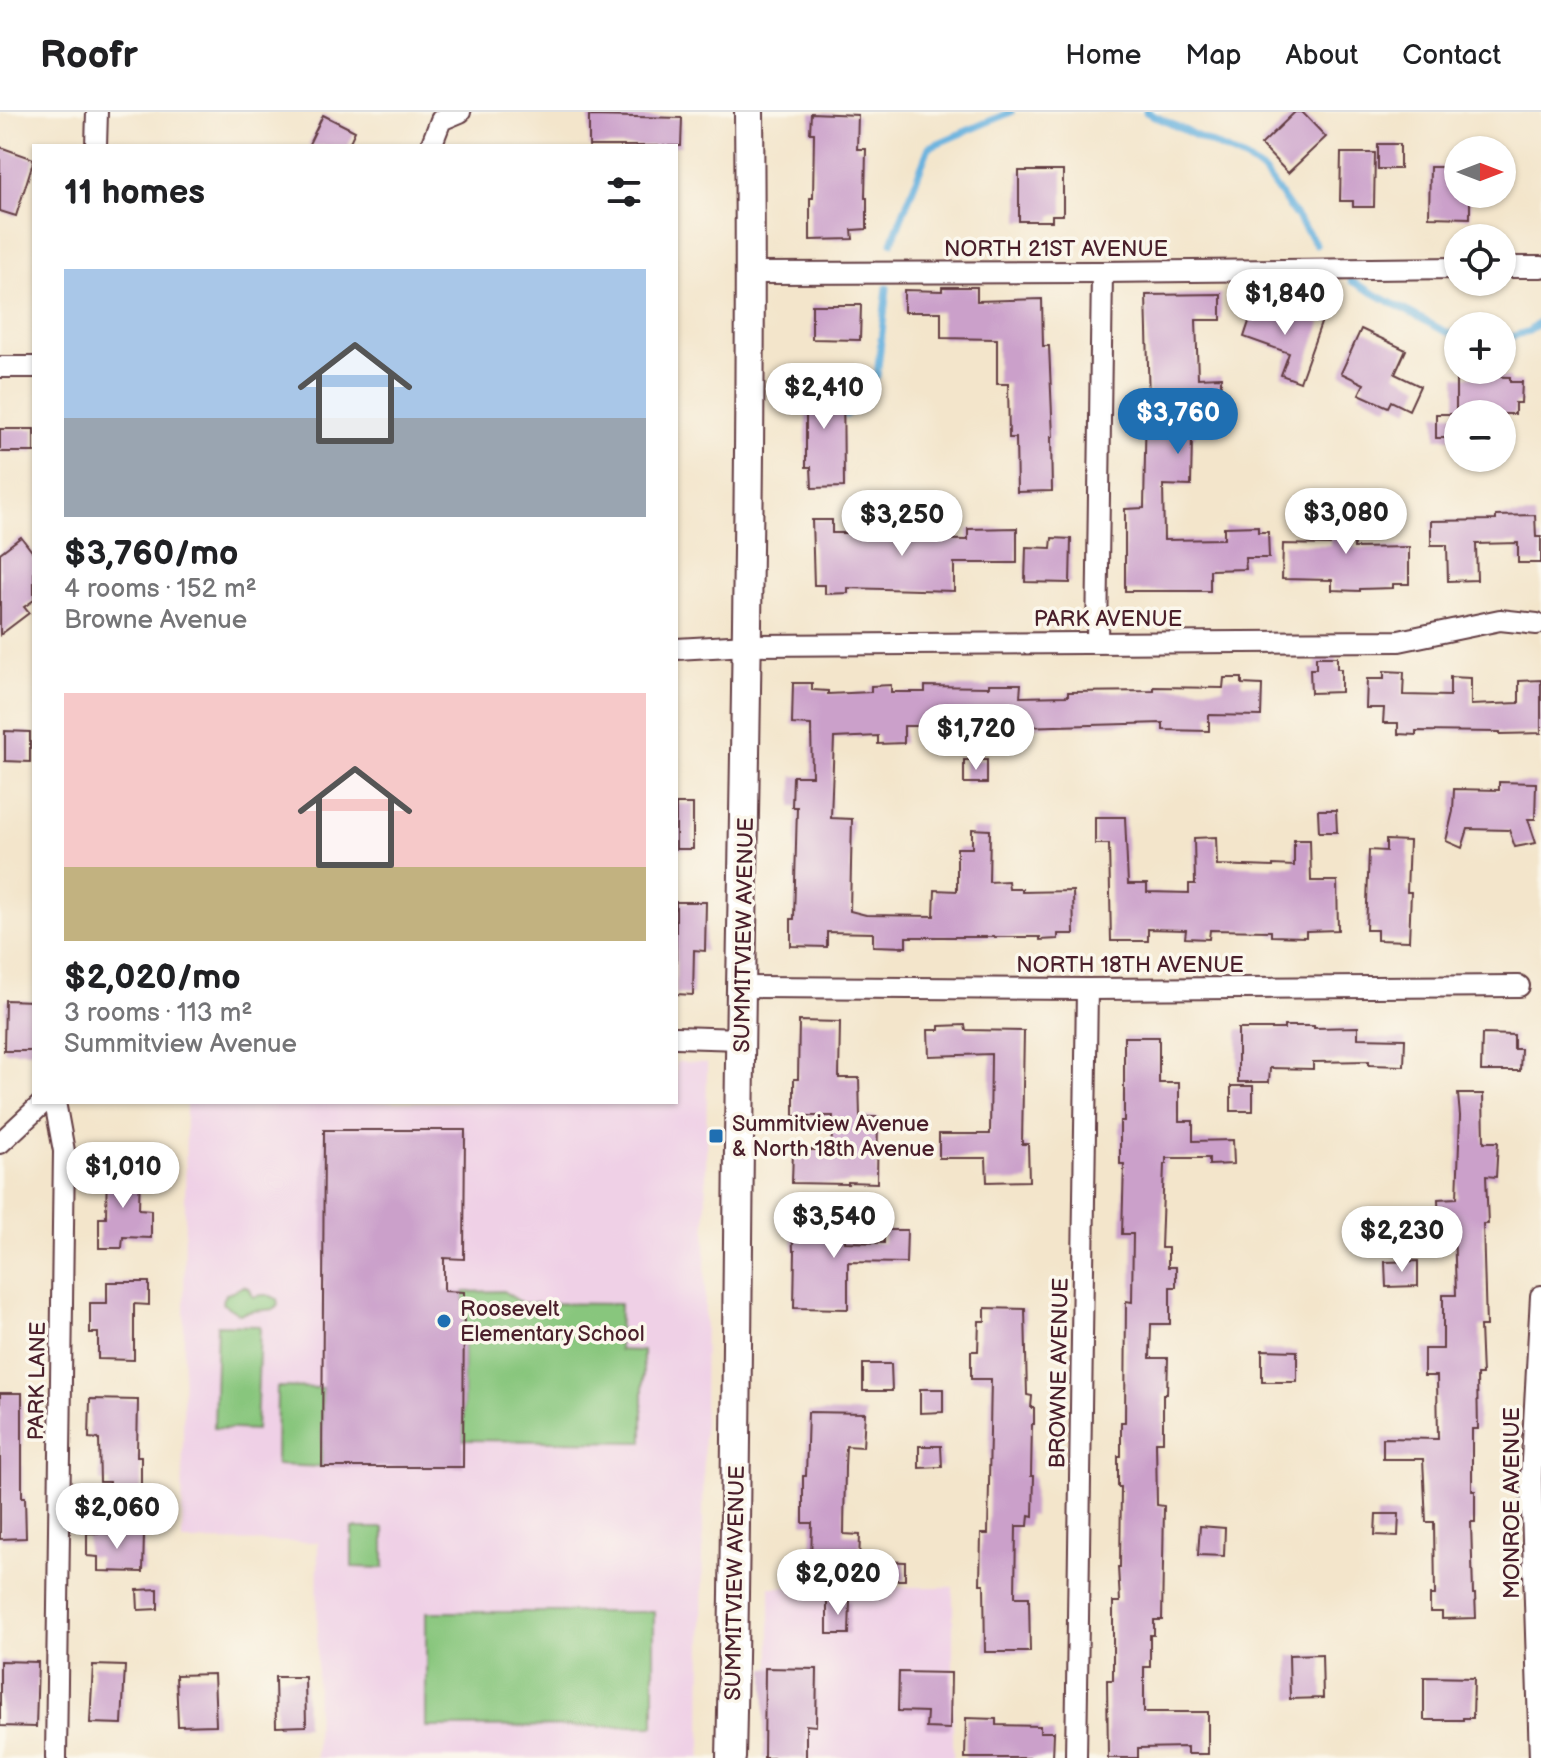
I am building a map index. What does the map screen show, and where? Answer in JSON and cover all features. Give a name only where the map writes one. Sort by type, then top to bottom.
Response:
[{"type":"main road","name":"SUMMITVIEW AVENUE","points":[[731,1758],[748,645],[749,112]]},
{"type":"street","points":[[96,144],[97,112]]},
{"type":"street","points":[[432,144],[441,120],[460,112]]},
{"type":"street","points":[[1516,267],[1541,267]]},
{"type":"street","name":"NORTH 21ST AVENUE","points":[[750,273],[1444,268]]},
{"type":"street","points":[[1097,642],[1102,272]]},
{"type":"street","points":[[0,367],[32,367]]},
{"type":"street","name":"PARK AVENUE","points":[[678,649],[748,645],[1399,641],[1500,620],[1537,624]]},
{"type":"street","name":"NORTH 18TH AVENUE","points":[[741,987],[1087,989],[1519,986]]},
{"type":"street","name":"BROWNE AVENUE","points":[[1076,1758],[1087,989]]},
{"type":"street","points":[[678,1037],[741,1039]]},
{"type":"street","points":[[0,1143],[42,1104]]},
{"type":"street","name":"PARK LANE","points":[[55,1104],[64,1151],[56,1758]]},
{"type":"street","name":"MONROE AVENUE","points":[[1540,1758],[1531,1478],[1541,1296]]},
{"type":"shaded area","name":"Roosevelt Elementary School","points":[[678,1062],[707,1063],[701,1758],[316,1758],[318,1542],[182,1541],[186,1104],[678,1104]]},
{"type":"shaded area","points":[[770,1587],[953,1587],[953,1758],[770,1758]]},
{"type":"green space","points":[[244,1286],[250,1289],[253,1297],[271,1296],[277,1299],[278,1305],[275,1309],[239,1314],[223,1304],[226,1294]]},
{"type":"green space","points":[[503,1291],[522,1303],[620,1304],[619,1350],[643,1351],[643,1442],[463,1440],[464,1292]]},
{"type":"green space","points":[[217,1325],[260,1326],[256,1430],[214,1428]]},
{"type":"green space","points":[[277,1387],[323,1388],[322,1467],[276,1465]]},
{"type":"green space","points":[[352,1528],[384,1528],[384,1568],[352,1567]]},
{"type":"green space","points":[[426,1612],[654,1612],[654,1726],[426,1727]]},
{"type":"building","points":[[1295,112],[1302,112],[1326,137],[1288,173],[1261,145]]},
{"type":"building","points":[[811,113],[858,115],[857,149],[866,149],[867,229],[852,230],[853,239],[810,240],[814,133],[810,133]]},
{"type":"building","points":[[323,115],[355,131],[349,144],[309,144]]},
{"type":"building","points":[[589,116],[682,118],[681,146],[589,144]]},
{"type":"building","points":[[1378,144],[1400,144],[1400,169],[1378,169]]},
{"type":"building","points":[[0,147],[32,158],[32,165],[16,216],[0,211]]},
{"type":"building","points":[[1341,153],[1375,153],[1374,207],[1353,207],[1353,201],[1340,201]]},
{"type":"building","points":[[1430,167],[1444,167],[1444,208],[1470,208],[1470,218],[1429,217]]},
{"type":"building","points":[[1019,171],[1063,171],[1063,215],[1052,215],[1052,221],[1019,221]]},
{"type":"building","points":[[942,287],[977,287],[977,301],[1042,299],[1043,346],[1049,346],[1052,491],[1017,492],[1016,438],[1009,438],[1008,384],[997,384],[997,339],[941,338],[941,312],[904,312],[904,290],[942,291]]},
{"type":"building","points":[[1221,294],[1221,320],[1196,320],[1198,378],[1221,377],[1221,408],[1196,408],[1191,486],[1163,485],[1164,540],[1224,539],[1224,527],[1258,526],[1258,532],[1268,532],[1269,558],[1245,558],[1246,569],[1210,570],[1210,591],[1125,591],[1125,509],[1144,508],[1146,401],[1149,401],[1146,295]]},
{"type":"building","points":[[812,305],[861,305],[860,340],[812,339]]},
{"type":"building","points":[[1272,305],[1321,323],[1300,382],[1281,375],[1289,353],[1244,337],[1254,307],[1269,312]]},
{"type":"building","points":[[1361,329],[1406,350],[1395,374],[1420,386],[1409,410],[1391,401],[1388,407],[1359,394],[1364,384],[1341,373]]},
{"type":"building","points":[[843,378],[844,487],[812,488],[811,467],[806,467],[806,410],[797,410],[796,389],[810,389],[810,379]]},
{"type":"building","points":[[1522,382],[1521,403],[1516,403],[1516,400],[1456,400],[1456,384]]},
{"type":"building","points":[[1436,414],[1444,414],[1444,438],[1436,438]]},
{"type":"building","points":[[0,429],[32,429],[32,452],[0,452]]},
{"type":"building","points":[[1329,493],[1352,493],[1354,548],[1409,547],[1409,584],[1360,591],[1332,590],[1332,580],[1282,579],[1283,544],[1330,545]]},
{"type":"building","points":[[1535,515],[1536,537],[1541,537],[1541,563],[1518,563],[1518,543],[1476,544],[1477,580],[1448,581],[1447,545],[1431,545],[1431,521],[1496,520],[1496,516]]},
{"type":"building","points":[[812,520],[832,520],[832,533],[897,533],[897,539],[968,540],[968,529],[1017,528],[1017,563],[954,563],[954,591],[848,588],[848,593],[825,594],[825,585],[814,585]]},
{"type":"building","points":[[21,537],[32,551],[32,601],[24,607],[29,613],[0,635],[0,553]]},
{"type":"building","points":[[1052,538],[1071,539],[1070,583],[1025,582],[1026,547],[1051,548]]},
{"type":"building","points":[[1316,657],[1337,657],[1337,669],[1341,669],[1341,692],[1311,693],[1310,669],[1316,669]]},
{"type":"building","points":[[1384,671],[1404,672],[1403,695],[1450,696],[1450,677],[1471,678],[1471,705],[1519,703],[1519,681],[1541,680],[1541,733],[1416,731],[1416,735],[1398,734],[1398,723],[1383,723],[1384,708],[1366,708],[1367,679],[1384,679]]},
{"type":"building","points":[[1224,678],[1242,678],[1242,684],[1262,685],[1261,716],[1209,715],[1209,731],[1163,730],[1163,723],[1020,727],[1020,733],[996,732],[996,726],[904,726],[904,743],[878,744],[878,736],[834,738],[831,818],[852,819],[850,911],[866,915],[934,916],[935,890],[957,891],[957,848],[972,848],[972,829],[990,830],[989,882],[1008,881],[1009,889],[1022,889],[1022,892],[1073,891],[1074,934],[1058,934],[1058,939],[1040,940],[1040,937],[906,937],[906,947],[873,946],[873,933],[827,932],[827,947],[791,946],[797,807],[792,807],[793,776],[812,776],[811,725],[792,724],[793,683],[812,683],[812,690],[828,691],[828,694],[871,692],[871,686],[891,685],[891,692],[925,692],[925,686],[1021,684],[1020,697],[1068,696],[1068,692],[1154,691],[1154,687],[1223,688]]},
{"type":"building","points":[[5,731],[30,732],[30,762],[5,761]]},
{"type":"building","points":[[964,760],[987,760],[987,783],[964,783]]},
{"type":"building","points":[[1499,782],[1536,783],[1535,819],[1528,819],[1536,843],[1515,847],[1509,830],[1468,829],[1462,848],[1446,841],[1454,789],[1499,790]]},
{"type":"building","points":[[678,804],[693,804],[693,849],[678,849]]},
{"type":"building","points":[[1318,810],[1336,810],[1337,832],[1319,832]]},
{"type":"building","points":[[1095,817],[1125,817],[1128,884],[1147,884],[1147,892],[1189,893],[1189,884],[1195,884],[1194,838],[1216,837],[1217,865],[1273,867],[1294,866],[1294,840],[1310,840],[1311,881],[1337,881],[1338,930],[1306,931],[1306,937],[1271,936],[1271,931],[1210,930],[1209,939],[1185,938],[1186,930],[1148,929],[1148,941],[1111,941],[1109,844],[1095,844]]},
{"type":"building","points":[[1386,840],[1409,841],[1409,941],[1377,940],[1377,930],[1366,930],[1369,850],[1386,851]]},
{"type":"building","points":[[678,902],[706,902],[705,951],[694,950],[693,995],[678,994]]},
{"type":"building","points":[[5,1000],[32,1001],[32,1051],[4,1051]]},
{"type":"building","points":[[799,1021],[840,1022],[839,1078],[859,1078],[860,1117],[878,1117],[877,1183],[792,1183],[793,1150],[831,1150],[833,1116],[794,1116]]},
{"type":"building","points":[[965,1025],[966,1030],[1024,1031],[1022,1144],[1028,1144],[1029,1181],[987,1182],[986,1158],[939,1158],[939,1134],[990,1134],[991,1054],[929,1056],[928,1030],[939,1030],[939,1026]]},
{"type":"building","points":[[1284,1026],[1358,1027],[1358,1038],[1405,1039],[1404,1066],[1369,1065],[1369,1061],[1313,1062],[1313,1069],[1270,1068],[1269,1082],[1238,1082],[1238,1029],[1284,1029]]},
{"type":"building","points":[[1482,1034],[1514,1035],[1514,1049],[1521,1049],[1520,1071],[1481,1071]]},
{"type":"building","points":[[1124,1037],[1159,1037],[1159,1083],[1179,1083],[1179,1121],[1193,1121],[1193,1141],[1233,1140],[1234,1164],[1209,1165],[1209,1158],[1166,1158],[1161,1248],[1168,1248],[1168,1267],[1176,1267],[1176,1287],[1170,1287],[1170,1324],[1151,1324],[1150,1358],[1168,1358],[1167,1394],[1163,1394],[1163,1442],[1156,1442],[1157,1505],[1164,1506],[1162,1620],[1154,1620],[1154,1635],[1150,1635],[1150,1667],[1144,1667],[1144,1712],[1208,1712],[1208,1754],[1187,1754],[1187,1747],[1138,1748],[1138,1758],[1108,1758],[1107,1680],[1113,1680],[1113,1602],[1120,1602],[1121,1487],[1118,1487],[1118,1456],[1121,1456],[1121,1422],[1125,1422],[1126,1301],[1132,1302],[1133,1234],[1122,1234],[1124,1164],[1120,1164],[1120,1121],[1124,1121]]},
{"type":"building","points":[[1231,1086],[1253,1086],[1253,1111],[1231,1111]]},
{"type":"building","points":[[1458,1094],[1483,1094],[1484,1142],[1498,1142],[1496,1177],[1486,1176],[1488,1224],[1483,1224],[1486,1326],[1480,1326],[1482,1375],[1477,1375],[1478,1429],[1472,1429],[1475,1522],[1471,1522],[1476,1618],[1442,1619],[1442,1612],[1430,1612],[1430,1595],[1435,1595],[1434,1522],[1426,1522],[1423,1459],[1383,1459],[1383,1438],[1438,1439],[1437,1376],[1424,1376],[1424,1349],[1443,1349],[1443,1295],[1456,1295],[1454,1225],[1439,1226],[1438,1199],[1457,1198]]},
{"type":"building","points":[[324,1130],[465,1130],[464,1259],[444,1258],[444,1291],[464,1292],[463,1467],[322,1467]]},
{"type":"building","points":[[107,1168],[140,1169],[139,1209],[151,1210],[151,1238],[123,1237],[122,1248],[99,1248],[99,1218],[106,1218]]},
{"type":"building","points":[[845,1216],[845,1242],[884,1243],[884,1230],[907,1230],[906,1263],[848,1262],[848,1309],[794,1308],[792,1217]]},
{"type":"building","points":[[1418,1261],[1418,1286],[1386,1287],[1385,1262]]},
{"type":"building","points":[[107,1282],[149,1282],[149,1305],[134,1304],[134,1360],[98,1359],[98,1333],[90,1333],[90,1303],[107,1303]]},
{"type":"building","points":[[985,1308],[1025,1309],[1027,1395],[1032,1396],[1031,1408],[1034,1408],[1033,1516],[1029,1515],[1028,1526],[1016,1526],[1015,1597],[1029,1597],[1030,1652],[985,1652],[984,1584],[980,1584],[981,1534],[988,1534],[991,1379],[971,1379],[971,1351],[978,1351],[979,1321],[985,1321]]},
{"type":"building","points":[[1262,1350],[1297,1351],[1297,1382],[1262,1382]]},
{"type":"building","points":[[863,1364],[891,1364],[892,1391],[863,1391]]},
{"type":"building","points":[[920,1389],[943,1389],[943,1412],[920,1413]]},
{"type":"building","points":[[0,1393],[22,1393],[22,1497],[25,1497],[26,1538],[0,1539]]},
{"type":"building","points":[[90,1399],[138,1400],[137,1456],[141,1456],[141,1492],[110,1493],[110,1482],[100,1482],[99,1439],[89,1438]]},
{"type":"building","points":[[808,1412],[865,1413],[863,1447],[846,1446],[845,1466],[844,1534],[860,1535],[859,1564],[811,1563],[812,1523],[803,1523]]},
{"type":"building","points":[[919,1446],[941,1446],[942,1467],[919,1468]]},
{"type":"building","points":[[1376,1514],[1399,1514],[1398,1536],[1375,1535]]},
{"type":"building","points":[[1200,1526],[1225,1528],[1224,1556],[1198,1555]]},
{"type":"building","points":[[87,1533],[144,1534],[143,1572],[98,1571],[98,1557],[87,1556]]},
{"type":"building","points":[[880,1561],[905,1562],[905,1580],[879,1580]]},
{"type":"building","points":[[158,1589],[158,1609],[138,1610],[137,1590]]},
{"type":"building","points":[[827,1600],[850,1601],[849,1634],[827,1634]]},
{"type":"building","points":[[1322,1654],[1323,1698],[1290,1699],[1289,1655]]},
{"type":"building","points":[[0,1661],[38,1662],[36,1727],[0,1726]]},
{"type":"building","points":[[93,1665],[125,1666],[122,1724],[90,1723]]},
{"type":"building","points":[[765,1668],[817,1669],[816,1726],[806,1725],[806,1758],[764,1758]]},
{"type":"building","points":[[899,1672],[951,1673],[950,1729],[926,1728],[927,1712],[898,1711]]},
{"type":"building","points":[[214,1674],[216,1725],[178,1726],[176,1675]]},
{"type":"building","points":[[275,1677],[305,1677],[306,1726],[276,1727]]},
{"type":"building","points":[[1424,1677],[1474,1678],[1473,1718],[1424,1720]]},
{"type":"building","points":[[966,1718],[996,1719],[996,1725],[1040,1726],[1040,1732],[1054,1732],[1053,1758],[965,1758]]},
{"type":"waterway","points":[[892,242],[929,147],[1011,112]]},
{"type":"waterway","points":[[1146,112],[1247,160],[1264,172],[1316,244]]},
{"type":"waterway","points":[[1351,281],[1444,331]]},
{"type":"waterway","points":[[846,415],[877,376],[887,288]]},
{"type":"waterway","points":[[1516,335],[1529,331],[1541,321]]},
{"type":"place","name":"Summitview Avenue & North 18th Avenue","points":[[716,1136]]},
{"type":"place","name":"Roosevelt Elementary School","points":[[444,1321]]}]
